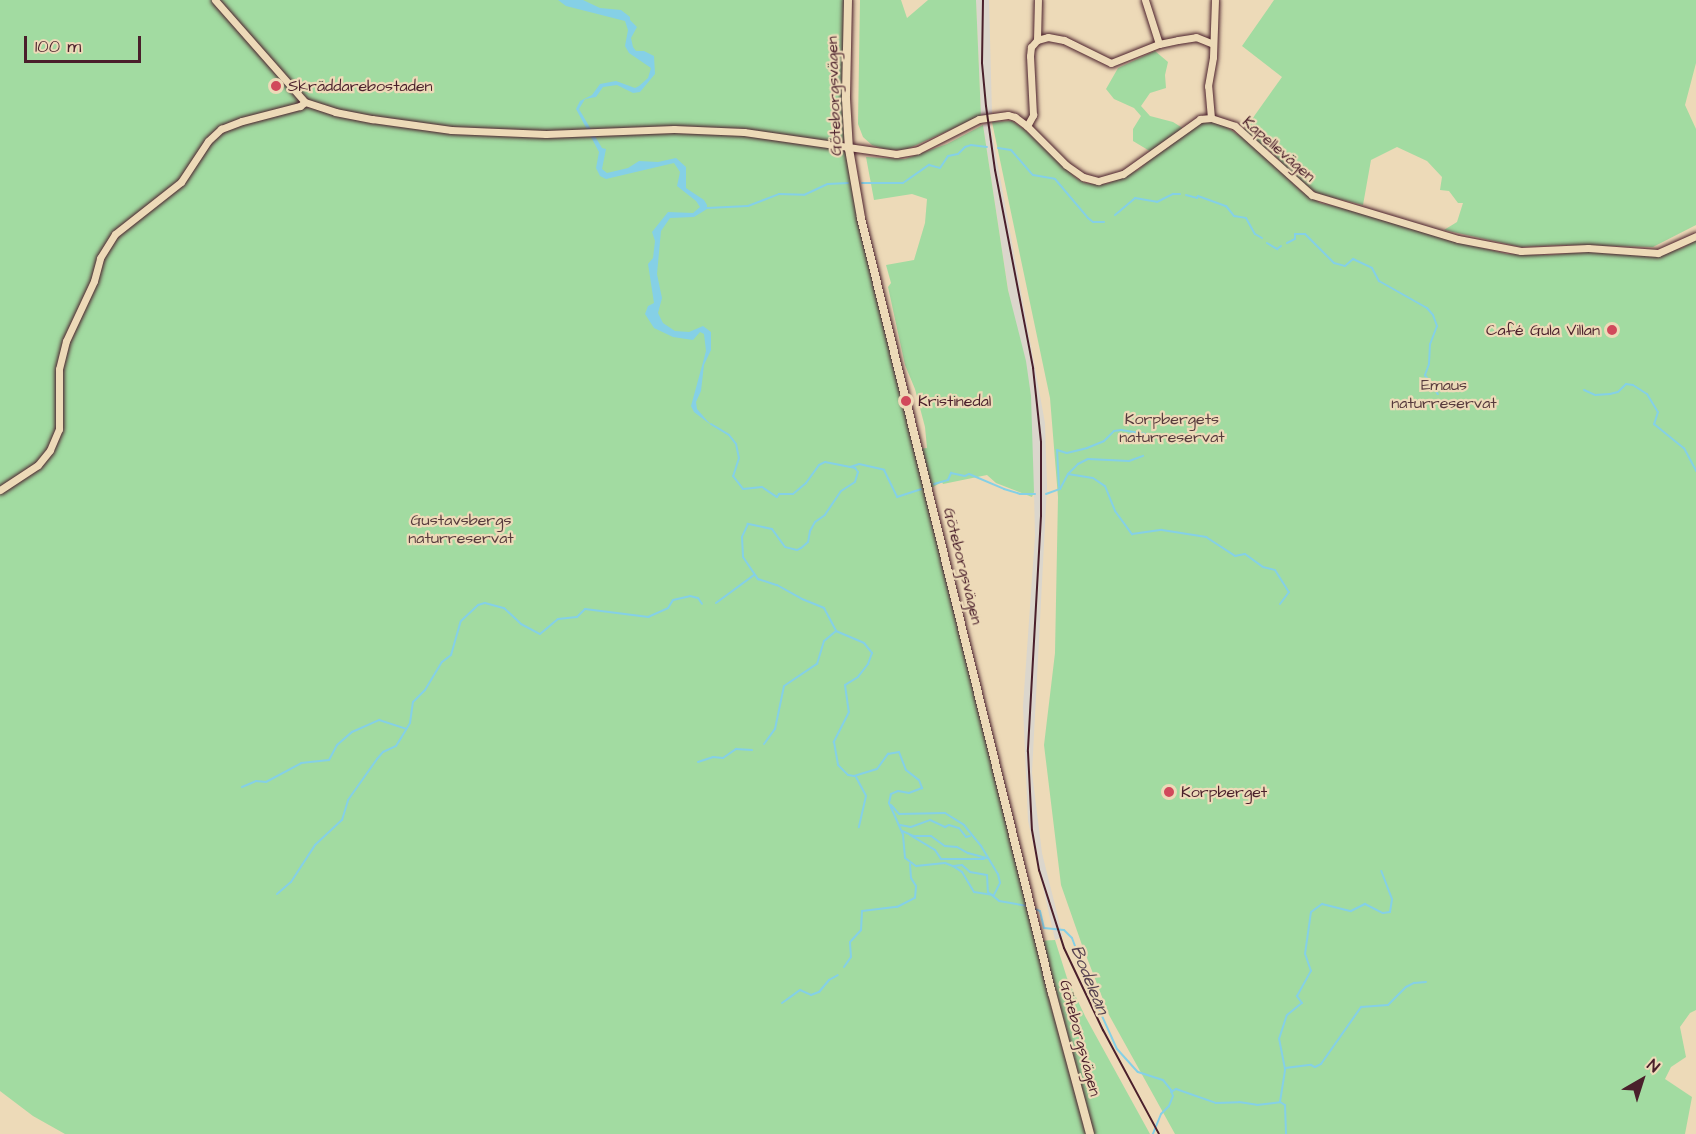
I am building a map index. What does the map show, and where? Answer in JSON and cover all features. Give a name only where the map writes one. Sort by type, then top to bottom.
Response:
[{"type":"street","points":[[215,0],[305,102],[335,112],[425,127],[546,134],[698,129],[744,132],[849,149],[906,153],[988,117],[1015,117],[1066,165],[1083,177],[1104,181],[1123,174],[1200,119],[1211,118],[1208,87],[1214,57],[1215,0]]},
{"type":"street","name":"Göteborgsvägen","points":[[848,0],[846,99],[849,149],[874,273],[1090,1134]]},
{"type":"street","points":[[1037,40],[1038,0]]},
{"type":"street","points":[[1145,0],[1159,44]]},
{"type":"street","points":[[1027,126],[1033,115],[1031,47],[1037,40],[1048,37],[1064,40],[1111,63],[1159,44],[1196,38],[1213,44]]},
{"type":"street","points":[[0,490],[38,465],[50,450],[59,429],[59,369],[66,341],[90,289],[100,258],[115,234],[181,182],[208,141],[221,129],[300,106],[305,102]]},
{"type":"street","name":"Kapellevägen","points":[[1211,118],[1234,126],[1312,195],[1458,239],[1521,251],[1588,248],[1658,253],[1696,236]]},
{"type":"shaded area","points":[[976,0],[989,0],[992,114],[981,116]]},
{"type":"shaded area","points":[[990,122],[1045,423],[1047,487],[1032,773],[1042,853],[1063,937],[1055,940],[1028,821],[1023,706],[1035,536],[1034,492],[1016,341],[983,125]]},
{"type":"green space","name":"Gustavsbergs naturreservat","points":[[0,0],[847,0],[846,132],[915,449],[927,448],[925,427],[915,389],[905,365],[888,287],[891,283],[886,265],[914,260],[925,223],[927,199],[912,194],[874,200],[866,157],[905,159],[947,144],[983,125],[1008,290],[1026,361],[1031,396],[1034,492],[1032,497],[996,483],[987,475],[943,484],[942,482],[926,491],[1038,941],[1055,940],[1067,978],[1085,1016],[1150,1134],[65,1134],[33,1116],[0,1091]]},
{"type":"green space","points":[[860,0],[901,0],[907,18],[928,0],[976,0],[981,116],[905,150],[887,150],[872,145],[863,137],[858,124]]},
{"type":"green space","points":[[1274,0],[1696,0],[1696,63],[1685,105],[1696,129],[1696,225],[1653,247],[1563,245],[1521,247],[1444,230],[1457,222],[1463,203],[1458,203],[1449,191],[1440,190],[1442,177],[1427,161],[1397,147],[1371,160],[1363,205],[1318,194],[1302,184],[1268,149],[1259,150],[1300,190],[1320,203],[1368,213],[1454,241],[1507,254],[1549,255],[1593,251],[1647,255],[1682,248],[1696,240],[1696,1010],[1690,1013],[1680,1027],[1686,1057],[1671,1067],[1665,1079],[1692,1097],[1685,1134],[1175,1134],[1109,1015],[1082,945],[1061,885],[1044,745],[1055,653],[1058,497],[1050,398],[992,122],[1012,121],[1024,129],[1076,178],[1085,183],[1100,185],[1109,183],[1138,170],[1152,158],[1153,153],[1133,141],[1133,129],[1141,116],[1134,108],[1114,99],[1106,89],[1118,68],[1155,51],[1168,62],[1165,75],[1166,88],[1150,93],[1141,106],[1150,116],[1173,122],[1189,132],[1202,121],[1219,122],[1240,136],[1282,77],[1242,46]]},
{"type":"water","points":[[558,0],[583,0],[600,8],[621,10],[637,27],[631,38],[633,47],[636,51],[644,51],[654,56],[655,74],[640,92],[633,93],[617,85],[603,87],[596,97],[585,99],[579,109],[602,148],[606,149],[602,169],[607,173],[628,168],[639,161],[658,162],[676,158],[686,167],[686,188],[704,200],[707,205],[707,209],[694,217],[670,218],[661,231],[657,274],[662,298],[658,313],[663,323],[675,331],[689,332],[703,326],[711,332],[711,350],[704,365],[701,391],[696,402],[697,409],[711,425],[694,412],[691,406],[706,351],[704,334],[700,332],[693,340],[673,337],[654,328],[645,314],[648,306],[654,303],[648,264],[653,258],[655,241],[652,232],[668,212],[693,213],[700,207],[677,186],[680,172],[674,163],[606,179],[600,176],[596,168],[599,152],[576,109],[580,101],[592,95],[600,84],[616,81],[635,88],[648,78],[651,68],[629,53],[625,46],[628,30],[625,21],[566,6]]},
{"type":"waterway","points":[[862,183],[903,183],[929,165],[940,168],[948,156],[958,154],[965,147],[971,145],[987,147]]},
{"type":"waterway","points":[[998,148],[1011,150],[1033,175],[1055,179],[1088,218],[1093,222],[1104,222]]},
{"type":"waterway","points":[[707,208],[748,206],[779,194],[804,195],[828,184],[848,183]]},
{"type":"waterway","points":[[1115,215],[1135,198],[1157,202],[1173,194],[1180,194]]},
{"type":"waterway","points":[[1186,195],[1197,198],[1198,196],[1226,206],[1234,216],[1246,218],[1255,234],[1262,238]]},
{"type":"waterway","points":[[1287,243],[1295,239],[1295,234],[1305,234],[1334,263],[1345,266],[1353,259],[1372,268],[1379,281],[1427,308],[1433,315],[1437,326],[1430,344],[1429,364],[1425,375],[1438,394]]},
{"type":"waterway","points":[[1267,243],[1277,249],[1281,246]]},
{"type":"waterway","points":[[1584,390],[1595,395],[1610,394],[1618,392],[1626,384],[1633,385],[1647,394],[1658,412],[1654,424],[1684,448],[1696,471]]},
{"type":"waterway","name":"Bodeleån","points":[[711,424],[729,435],[736,444],[739,458],[733,476],[743,489],[762,487],[777,497],[779,494],[793,494],[806,483],[819,465],[825,462],[855,468],[858,472],[855,482],[841,491],[825,515],[815,522],[808,542],[801,548],[797,550],[785,547],[772,529],[748,524],[742,537],[743,557],[758,579],[777,585],[824,608],[836,631],[864,643],[872,653],[868,664],[858,677],[845,685],[849,712],[834,742],[838,765],[848,775],[854,776],[877,769],[888,754],[899,752],[906,770],[919,780],[922,788],[909,793],[898,791],[891,794],[889,803],[903,835],[905,858],[916,866],[945,863],[953,866],[962,872],[974,892],[994,895]]},
{"type":"waterway","points":[[1059,487],[1057,450],[1067,453],[1087,448],[1104,441],[1114,431],[1121,430],[1159,436]]},
{"type":"waterway","points":[[1068,474],[1078,464],[1088,459],[1129,461],[1143,456]]},
{"type":"waterway","points":[[850,467],[859,464],[884,470],[897,497],[921,489]]},
{"type":"waterway","points":[[934,484],[948,480],[951,473],[965,476],[969,474],[1020,494],[1035,494]]},
{"type":"waterway","points":[[1046,494],[1060,489],[1068,474],[1093,478],[1105,486],[1115,511],[1132,534],[1162,530],[1206,537],[1235,556],[1245,554],[1263,567],[1275,570],[1289,592],[1280,604]]},
{"type":"waterway","points":[[716,603],[754,575]]},
{"type":"waterway","points":[[277,894],[291,882],[315,845],[342,820],[348,800],[377,759],[383,752],[396,746],[410,723],[413,702],[425,690],[442,662],[451,655],[461,621],[478,605],[485,603],[504,608],[521,624],[540,634],[558,619],[577,617],[585,609],[648,617],[668,608],[673,600],[690,596],[698,598],[702,604]]},
{"type":"waterway","points":[[764,744],[775,729],[784,686],[817,664],[824,641],[836,631]]},
{"type":"waterway","points":[[242,787],[256,781],[266,782],[301,763],[329,760],[337,745],[352,732],[379,720],[406,729]]},
{"type":"waterway","points":[[698,762],[713,757],[723,758],[736,749],[752,750]]},
{"type":"waterway","points":[[856,777],[866,796],[859,827]]},
{"type":"waterway","points":[[891,805],[899,814],[945,813],[964,825],[981,846],[998,874],[1000,883],[994,895]]},
{"type":"waterway","points":[[900,825],[911,827],[930,820],[945,827],[949,825],[959,828],[966,837],[970,836]]},
{"type":"waterway","points":[[902,831],[914,836],[931,836],[945,846],[957,847],[968,853],[987,858]]},
{"type":"waterway","points":[[910,835],[935,850],[941,859],[984,859]]},
{"type":"waterway","points":[[844,967],[851,957],[850,942],[861,930],[862,911],[897,907],[915,898],[916,886],[911,878],[910,864]]},
{"type":"waterway","points":[[954,866],[962,865],[970,872],[987,875],[988,892],[999,901],[1027,906]]},
{"type":"waterway","points":[[1280,1102],[1285,1069],[1279,1039],[1287,1015],[1302,1003],[1297,996],[1311,971],[1305,954],[1311,912],[1322,904],[1351,911],[1365,904],[1383,913],[1390,912],[1392,899],[1381,871]]},
{"type":"waterway","name":"Bodeleån","points":[[1035,909],[1040,911],[1044,928],[1064,930],[1072,938],[1097,1005],[1117,1049],[1138,1072],[1163,1080],[1171,1090],[1173,1096],[1169,1106],[1161,1114],[1153,1134]]},
{"type":"waterway","points":[[782,1003],[800,990],[811,995],[819,992],[829,980],[838,975]]},
{"type":"waterway","points":[[1285,1068],[1311,1065],[1315,1067],[1321,1064],[1361,1007],[1388,1005],[1406,987],[1414,983],[1426,982]]},
{"type":"waterway","points":[[1171,1092],[1176,1089],[1216,1103],[1239,1102],[1257,1105],[1280,1102],[1285,1105],[1286,1134]]},
{"type":"railway","points":[[983,0],[982,63],[986,106],[995,170],[1033,368],[1041,442],[1041,516],[1028,752],[1032,830],[1039,870],[1064,948],[1103,1030],[1159,1134]]},
{"type":"place","name":"Skräddarebostaden","points":[[276,86]]},
{"type":"place","name":"Café Gula Villan","points":[[1612,330]]},
{"type":"place","name":"Kristinedal","points":[[906,401]]},
{"type":"place","name":"Korpberget","points":[[1169,792]]},
{"type":"park label","name":"Emaus naturreservat","points":[[1444,394]]},
{"type":"park label","name":"Korpbergets naturreservat","points":[[1172,428]]}]
